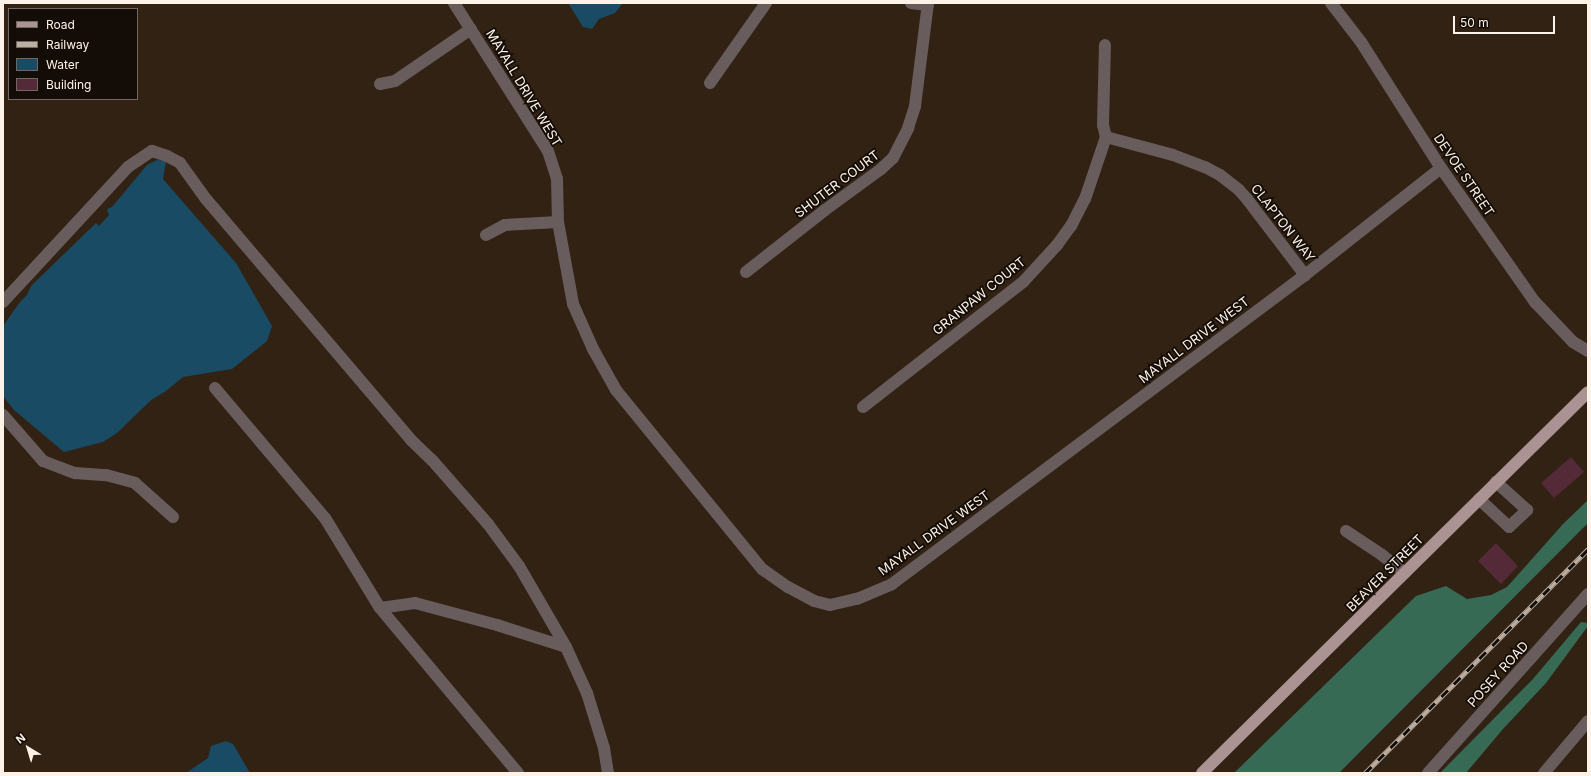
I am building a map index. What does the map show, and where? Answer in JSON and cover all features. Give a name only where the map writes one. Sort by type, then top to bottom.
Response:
[{"type":"main road","name":"BEAVER STREET","points":[[1202,773],[1588,392]]},
{"type":"street","name":"MAYALL DRIVE WEST","points":[[454,3],[548,151],[556,179],[558,222],[573,304],[593,349],[616,390],[762,568],[788,587],[814,601],[830,605],[857,599],[892,584],[1305,275],[1441,168]]},
{"type":"street","points":[[710,83],[766,3]]},
{"type":"street","points":[[911,3],[928,4]]},
{"type":"street","name":"DEVOE STREET","points":[[1331,3],[1384,77],[1441,168],[1535,302],[1573,342],[1588,351]]},
{"type":"street","name":"SHUTER COURT","points":[[746,272],[893,158],[908,128],[915,106],[928,4]]},
{"type":"street","points":[[380,84],[395,80],[471,29]]},
{"type":"street","name":"GRANPAW COURT","points":[[863,407],[1024,281],[1057,245],[1071,226],[1085,199],[1106,137],[1103,125],[1105,45]]},
{"type":"street","name":"CLAPTON WAY","points":[[1106,137],[1173,155],[1205,167],[1220,175],[1239,190],[1247,199],[1305,275]]},
{"type":"street","points":[[3,302],[128,168],[152,151],[167,156],[180,163],[206,199],[406,434],[432,460],[488,524],[519,566],[566,648],[587,693],[604,748],[608,773]]},
{"type":"street","points":[[486,235],[505,225],[558,222]]},
{"type":"street","points":[[215,388],[325,518],[380,608],[518,773]]},
{"type":"street","points":[[3,415],[43,461],[75,473],[106,475],[135,483],[172,517]]},
{"type":"street","points":[[1479,499],[1509,527],[1527,510],[1496,482]]},
{"type":"street","points":[[1346,531],[1382,554],[1405,573]]},
{"type":"street","name":"POSEY ROAD","points":[[1428,773],[1588,594]]},
{"type":"street","points":[[380,608],[415,603],[497,625],[566,648]]},
{"type":"street","points":[[1544,773],[1588,721]]},
{"type":"green space","points":[[1588,500],[1588,523],[1339,773],[1234,773],[1416,596],[1446,586],[1467,599],[1491,595],[1507,587],[1563,524]]},
{"type":"green space","points":[[1581,622],[1588,623],[1588,626],[1546,683],[1503,729],[1466,773],[1440,773],[1533,679]]},
{"type":"water","points":[[568,3],[623,3],[615,13],[599,19],[592,29],[583,27]]},
{"type":"water","points":[[157,160],[166,161],[163,179],[236,263],[272,326],[267,341],[232,369],[183,377],[166,391],[151,400],[117,433],[103,442],[64,452],[14,410],[3,396],[3,326],[20,302],[27,295],[31,286],[96,223],[99,226],[109,215],[107,209],[112,207],[147,165]]},
{"type":"water","points":[[226,741],[233,744],[250,773],[186,773],[208,758],[211,746]]},
{"type":"building","points":[[1571,457],[1584,472],[1554,498],[1541,483]]},
{"type":"building","points":[[1496,543],[1518,566],[1501,584],[1478,561]]},
{"type":"railway","points":[[1365,773],[1588,549]]}]
